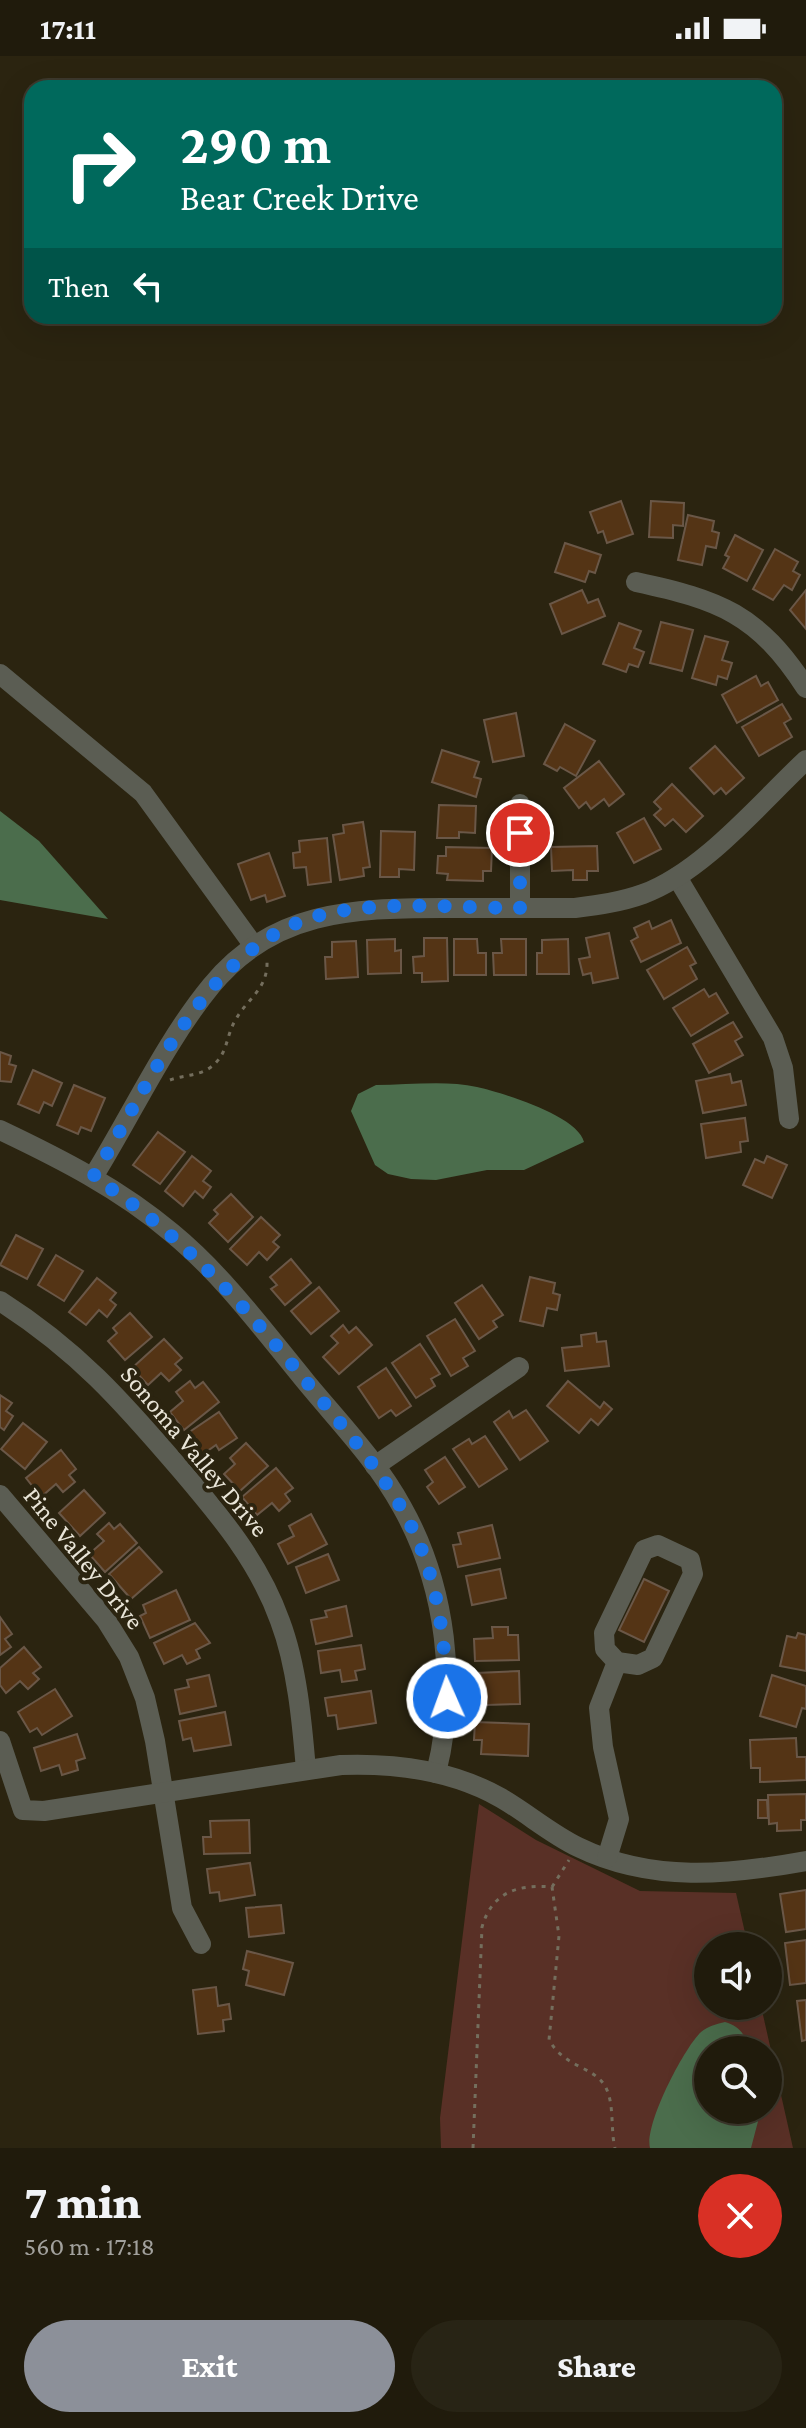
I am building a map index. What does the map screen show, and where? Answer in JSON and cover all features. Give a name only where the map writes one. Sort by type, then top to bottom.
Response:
[{"type":"street","points":[[636,582],[716,603],[751,623],[784,654],[806,688]]},
{"type":"street","points":[[0,674],[143,793],[260,952]]},
{"type":"street","points":[[93,1177],[211,986],[260,952],[287,927],[323,914],[349,911],[610,904],[644,894],[677,877],[806,760]]},
{"type":"street","points":[[520,804],[520,908]]},
{"type":"street","points":[[677,877],[773,1038],[783,1068],[789,1119]]},
{"type":"street","points":[[0,1130],[93,1177],[172,1233],[227,1287],[375,1466],[403,1507],[422,1550],[438,1603],[446,1655],[444,1742],[436,1773]]},
{"type":"street","name":"Sonoma Valley Drive","points":[[0,1301],[45,1329],[92,1370],[242,1544],[268,1588],[282,1625],[306,1770]]},
{"type":"street","points":[[375,1466],[519,1367]]},
{"type":"street","name":"Pine Valley Drive","points":[[0,1495],[106,1620],[129,1657],[145,1698],[165,1793],[182,1908],[201,1944]]},
{"type":"street","points":[[658,1545],[690,1560],[693,1574],[653,1658],[638,1665],[617,1662],[605,1649],[604,1633],[644,1550],[658,1545]]},
{"type":"street","points":[[607,1858],[619,1819],[603,1747],[599,1708],[617,1662]]},
{"type":"street","points":[[0,1741],[23,1810],[44,1811],[306,1770],[376,1764],[436,1773],[498,1797],[578,1847],[651,1871],[699,1876],[806,1861]]},
{"type":"path","points":[[170,1080],[201,1073],[221,1058],[228,1047],[234,1021],[263,984],[260,952]]},
{"type":"path","points":[[578,1847],[552,1887],[559,1936],[549,2040],[566,2062],[604,2084],[609,2097],[615,2148]]},
{"type":"path","points":[[473,2148],[482,1927],[487,1909],[496,1898],[519,1887],[552,1887]]},
{"type":"shaded area","points":[[0,811],[39,841],[108,919],[0,900]]},
{"type":"shaded area","points":[[453,1084],[489,1090],[554,1115],[579,1132],[584,1142],[524,1170],[487,1170],[436,1180],[388,1174],[375,1165],[351,1111],[358,1094],[376,1085]]},
{"type":"shaded area","points":[[479,1804],[536,1840],[640,1891],[736,1893],[745,1932],[694,1932],[694,2020],[764,2020],[768,2036],[694,2036],[694,2124],[782,2124],[782,2099],[793,2148],[441,2148],[440,2118]]},
{"type":"shaded area","points":[[725,2022],[735,2026],[744,2036],[698,2036],[710,2027]]},
{"type":"shaded area","points":[[694,2041],[694,2124],[757,2124],[751,2148],[650,2148],[659,2105]]},
{"type":"building","points":[[621,501],[633,534],[607,543],[603,531],[598,533],[590,512]]},
{"type":"building","points":[[651,501],[684,503],[683,526],[673,525],[673,538],[649,537]]},
{"type":"building","points":[[688,515],[714,521],[712,531],[719,533],[716,548],[706,546],[702,565],[678,560]]},
{"type":"building","points":[[735,535],[763,550],[747,581],[723,568],[729,557],[725,555]]},
{"type":"building","points":[[565,543],[601,555],[595,573],[589,571],[585,582],[555,572]]},
{"type":"building","points":[[775,549],[798,562],[793,571],[800,575],[792,590],[784,585],[773,600],[753,589]]},
{"type":"building","points":[[582,590],[588,603],[598,599],[605,616],[562,634],[550,604]]},
{"type":"building","points":[[806,590],[806,629],[790,610]]},
{"type":"building","points":[[661,622],[693,630],[682,671],[650,663]]},
{"type":"building","points":[[619,623],[641,631],[634,648],[644,652],[638,667],[629,664],[626,672],[603,664]]},
{"type":"building","points":[[705,636],[728,642],[722,660],[732,663],[727,679],[718,676],[716,685],[692,678]]},
{"type":"building","points":[[756,676],[761,686],[768,682],[778,700],[737,723],[722,695]]},
{"type":"building","points":[[782,704],[791,719],[784,723],[792,737],[759,756],[742,727]]},
{"type":"building","points":[[516,713],[524,756],[493,762],[484,720]]},
{"type":"building","points":[[565,724],[595,741],[576,776],[560,767],[557,771],[544,764]]},
{"type":"building","points":[[715,746],[744,778],[726,794],[721,788],[714,794],[690,768]]},
{"type":"building","points":[[442,750],[479,762],[474,777],[481,779],[476,797],[432,782]]},
{"type":"building","points":[[599,761],[624,794],[609,806],[604,799],[591,809],[586,802],[579,808],[564,788]]},
{"type":"building","points":[[672,784],[703,816],[686,832],[673,819],[665,826],[654,815],[661,809],[654,802]]},
{"type":"building","points":[[439,805],[476,806],[475,833],[459,832],[459,838],[437,838]]},
{"type":"building","points":[[644,818],[661,849],[634,863],[617,833]]},
{"type":"building","points":[[363,822],[370,867],[363,868],[364,876],[340,880],[333,835],[344,833],[343,825]]},
{"type":"building","points":[[381,831],[415,832],[414,870],[399,869],[399,877],[380,877]]},
{"type":"building","points":[[327,838],[331,882],[308,885],[306,867],[294,868],[293,853],[300,852],[299,841]]},
{"type":"building","points":[[597,846],[598,871],[587,871],[587,880],[573,880],[573,870],[552,871],[551,847]]},
{"type":"building","points":[[446,847],[492,848],[491,871],[483,871],[483,881],[447,880],[448,874],[437,873],[438,856],[446,856]]},
{"type":"building","points":[[269,853],[285,896],[267,902],[265,895],[251,900],[238,864]]},
{"type":"building","points":[[671,920],[681,943],[641,962],[631,941],[638,937],[634,928],[649,921],[652,929]]},
{"type":"building","points":[[609,933],[618,978],[593,983],[591,973],[583,975],[579,959],[590,957],[586,938]]},
{"type":"building","points":[[424,938],[447,938],[448,981],[422,982],[422,973],[414,973],[413,957],[424,956]]},
{"type":"building","points":[[395,939],[395,951],[401,950],[401,973],[368,974],[367,940]]},
{"type":"building","points":[[454,939],[477,939],[478,953],[486,953],[486,975],[454,975]]},
{"type":"building","points":[[501,939],[526,939],[526,975],[494,975],[493,953],[502,953]]},
{"type":"building","points":[[568,939],[569,974],[537,974],[537,953],[542,953],[542,940]]},
{"type":"building","points":[[356,941],[358,977],[326,979],[325,957],[332,957],[332,942]]},
{"type":"building","points":[[687,947],[696,963],[690,966],[697,979],[664,999],[647,970]]},
{"type":"building","points":[[704,989],[709,997],[716,993],[728,1013],[691,1036],[673,1008]]},
{"type":"building","points":[[733,1022],[742,1037],[735,1041],[743,1055],[709,1073],[693,1044]]},
{"type":"building","points":[[0,1052],[11,1056],[9,1064],[16,1066],[11,1082],[0,1081]]},
{"type":"building","points":[[33,1070],[62,1083],[52,1106],[44,1102],[39,1113],[18,1104]]},
{"type":"building","points":[[730,1074],[732,1083],[741,1081],[746,1105],[703,1113],[696,1081]]},
{"type":"building","points":[[74,1085],[105,1098],[91,1131],[81,1127],[78,1134],[57,1125]]},
{"type":"building","points":[[745,1118],[748,1141],[740,1142],[741,1152],[706,1158],[701,1124]]},
{"type":"building","points":[[158,1132],[185,1152],[160,1184],[133,1165]]},
{"type":"building","points":[[192,1156],[211,1171],[203,1181],[211,1187],[203,1198],[195,1191],[183,1206],[165,1191]]},
{"type":"building","points":[[767,1156],[787,1165],[772,1198],[743,1185],[755,1159],[764,1163]]},
{"type":"building","points":[[231,1194],[253,1217],[228,1242],[209,1223],[218,1214],[214,1210]]},
{"type":"building","points":[[261,1217],[280,1235],[273,1242],[279,1247],[267,1260],[259,1252],[247,1265],[230,1249]]},
{"type":"building","points":[[16,1235],[43,1249],[27,1279],[0,1265]]},
{"type":"building","points":[[56,1255],[83,1271],[64,1301],[38,1285]]},
{"type":"building","points":[[291,1259],[311,1283],[285,1305],[271,1289],[277,1285],[270,1277]]},
{"type":"building","points":[[530,1277],[555,1283],[553,1293],[560,1295],[557,1310],[547,1308],[543,1326],[520,1321]]},
{"type":"building","points":[[97,1278],[116,1293],[110,1300],[116,1305],[107,1317],[99,1310],[86,1325],[69,1312]]},
{"type":"building","points":[[482,1285],[503,1315],[493,1321],[497,1327],[479,1339],[455,1303]]},
{"type":"building","points":[[319,1287],[339,1311],[311,1334],[291,1311]]},
{"type":"building","points":[[130,1313],[152,1337],[125,1360],[108,1341],[117,1333],[113,1328]]},
{"type":"building","points":[[455,1319],[475,1351],[463,1358],[468,1366],[451,1376],[427,1336]]},
{"type":"building","points":[[343,1325],[349,1333],[356,1327],[372,1345],[339,1374],[323,1357],[338,1343],[331,1336]]},
{"type":"building","points":[[596,1333],[597,1342],[606,1341],[609,1366],[565,1371],[562,1348],[582,1346],[581,1335]]},
{"type":"building","points":[[164,1339],[182,1358],[175,1364],[181,1370],[169,1381],[161,1373],[148,1385],[132,1368]]},
{"type":"building","points":[[420,1344],[440,1374],[431,1379],[435,1386],[416,1398],[392,1363]]},
{"type":"building","points":[[386,1368],[411,1406],[396,1416],[391,1410],[379,1418],[358,1387]]},
{"type":"building","points":[[190,1381],[195,1388],[203,1382],[219,1402],[184,1430],[170,1412],[183,1401],[176,1392]]},
{"type":"building","points":[[568,1381],[600,1408],[604,1402],[612,1409],[598,1425],[591,1419],[579,1433],[547,1406]]},
{"type":"building","points":[[0,1395],[12,1403],[6,1411],[13,1416],[4,1430],[0,1427]]},
{"type":"building","points":[[526,1410],[548,1441],[520,1460],[494,1422],[509,1411],[513,1418]]},
{"type":"building","points":[[219,1412],[237,1438],[219,1450],[216,1445],[203,1454],[188,1433]]},
{"type":"building","points":[[23,1423],[47,1442],[25,1469],[1,1449]]},
{"type":"building","points":[[485,1436],[507,1469],[479,1487],[453,1449],[469,1439],[472,1444]]},
{"type":"building","points":[[246,1443],[268,1466],[240,1491],[224,1474],[235,1464],[230,1458]]},
{"type":"building","points":[[61,1450],[76,1469],[69,1475],[75,1482],[63,1492],[56,1484],[41,1497],[26,1478]]},
{"type":"building","points":[[445,1457],[465,1487],[439,1504],[427,1487],[433,1482],[425,1470]]},
{"type":"building","points":[[276,1468],[293,1488],[285,1494],[290,1501],[279,1511],[272,1503],[257,1515],[242,1497]]},
{"type":"building","points":[[84,1490],[105,1513],[80,1536],[59,1513]]},
{"type":"building","points":[[311,1514],[327,1544],[288,1564],[278,1544],[294,1536],[289,1526]]},
{"type":"building","points":[[109,1523],[114,1529],[120,1524],[137,1543],[105,1572],[89,1554],[104,1541],[97,1534]]},
{"type":"building","points":[[492,1525],[500,1558],[458,1567],[453,1545],[461,1544],[458,1533]]},
{"type":"building","points":[[139,1547],[162,1572],[131,1599],[109,1574]]},
{"type":"building","points":[[328,1554],[339,1580],[306,1593],[296,1567]]},
{"type":"building","points":[[500,1569],[506,1598],[472,1605],[466,1576]]},
{"type":"building","points":[[644,1579],[669,1591],[644,1642],[619,1630]]},
{"type":"building","points":[[176,1590],[190,1620],[150,1638],[140,1616],[146,1613],[143,1605]]},
{"type":"building","points":[[346,1606],[352,1636],[316,1644],[311,1620],[327,1617],[325,1611]]},
{"type":"building","points":[[0,1617],[12,1634],[5,1639],[11,1647],[0,1655]]},
{"type":"building","points":[[195,1623],[210,1643],[196,1650],[200,1658],[187,1664],[182,1655],[164,1664],[154,1643]]},
{"type":"building","points":[[492,1627],[508,1627],[508,1635],[518,1635],[519,1660],[475,1661],[474,1639],[493,1638]]},
{"type":"building","points":[[798,1633],[806,1635],[806,1671],[780,1666],[787,1636],[796,1638]]},
{"type":"building","points":[[361,1645],[365,1669],[355,1671],[357,1680],[342,1682],[340,1670],[321,1673],[318,1651]]},
{"type":"building","points":[[24,1647],[41,1667],[33,1673],[39,1679],[28,1689],[20,1681],[6,1693],[0,1685],[0,1668]]},
{"type":"building","points":[[519,1671],[520,1704],[486,1705],[485,1697],[476,1697],[476,1673]]},
{"type":"building","points":[[209,1675],[216,1706],[180,1714],[175,1690],[189,1687],[187,1680]]},
{"type":"building","points":[[772,1675],[806,1686],[806,1709],[802,1708],[796,1727],[760,1716]]},
{"type":"building","points":[[55,1689],[72,1716],[42,1735],[37,1728],[30,1732],[18,1712]]},
{"type":"building","points":[[371,1691],[376,1723],[338,1729],[336,1715],[328,1716],[325,1698]]},
{"type":"building","points":[[225,1712],[231,1745],[194,1751],[191,1738],[183,1740],[179,1721]]},
{"type":"building","points":[[475,1722],[529,1724],[528,1756],[481,1754],[482,1740],[474,1740]]},
{"type":"building","points":[[77,1734],[85,1758],[76,1761],[78,1770],[62,1775],[59,1765],[41,1771],[34,1748]]},
{"type":"building","points":[[796,1738],[797,1757],[806,1757],[806,1780],[760,1782],[760,1768],[751,1768],[750,1740]]},
{"type":"building","points":[[806,1794],[806,1820],[801,1820],[801,1830],[777,1831],[777,1823],[769,1824],[768,1795]]},
{"type":"building","points":[[758,1800],[767,1800],[768,1818],[758,1818]]},
{"type":"building","points":[[249,1820],[250,1853],[204,1854],[203,1837],[211,1837],[210,1821]]},
{"type":"building","points":[[250,1863],[255,1895],[220,1901],[219,1892],[210,1893],[207,1869]]},
{"type":"building","points":[[806,1890],[806,1929],[786,1932],[780,1894]]},
{"type":"building","points":[[281,1905],[284,1933],[249,1937],[246,1908]]},
{"type":"building","points":[[806,1940],[806,1983],[790,1985],[785,1943]]},
{"type":"building","points":[[247,1951],[293,1963],[284,1995],[246,1985],[249,1971],[243,1969]]},
{"type":"building","points":[[216,1987],[218,2006],[229,2004],[231,2019],[223,2020],[224,2031],[198,2034],[193,1990]]},
{"type":"building","points":[[806,2000],[806,2040],[802,2041],[797,2001]]},
{"type":"route","points":[[447,1698],[446,1655],[438,1603],[422,1550],[403,1507],[375,1466],[227,1287],[172,1233],[93,1177],[196,1008],[211,986],[235,961],[287,927],[323,914],[362,909],[520,908],[520,833]]}]
